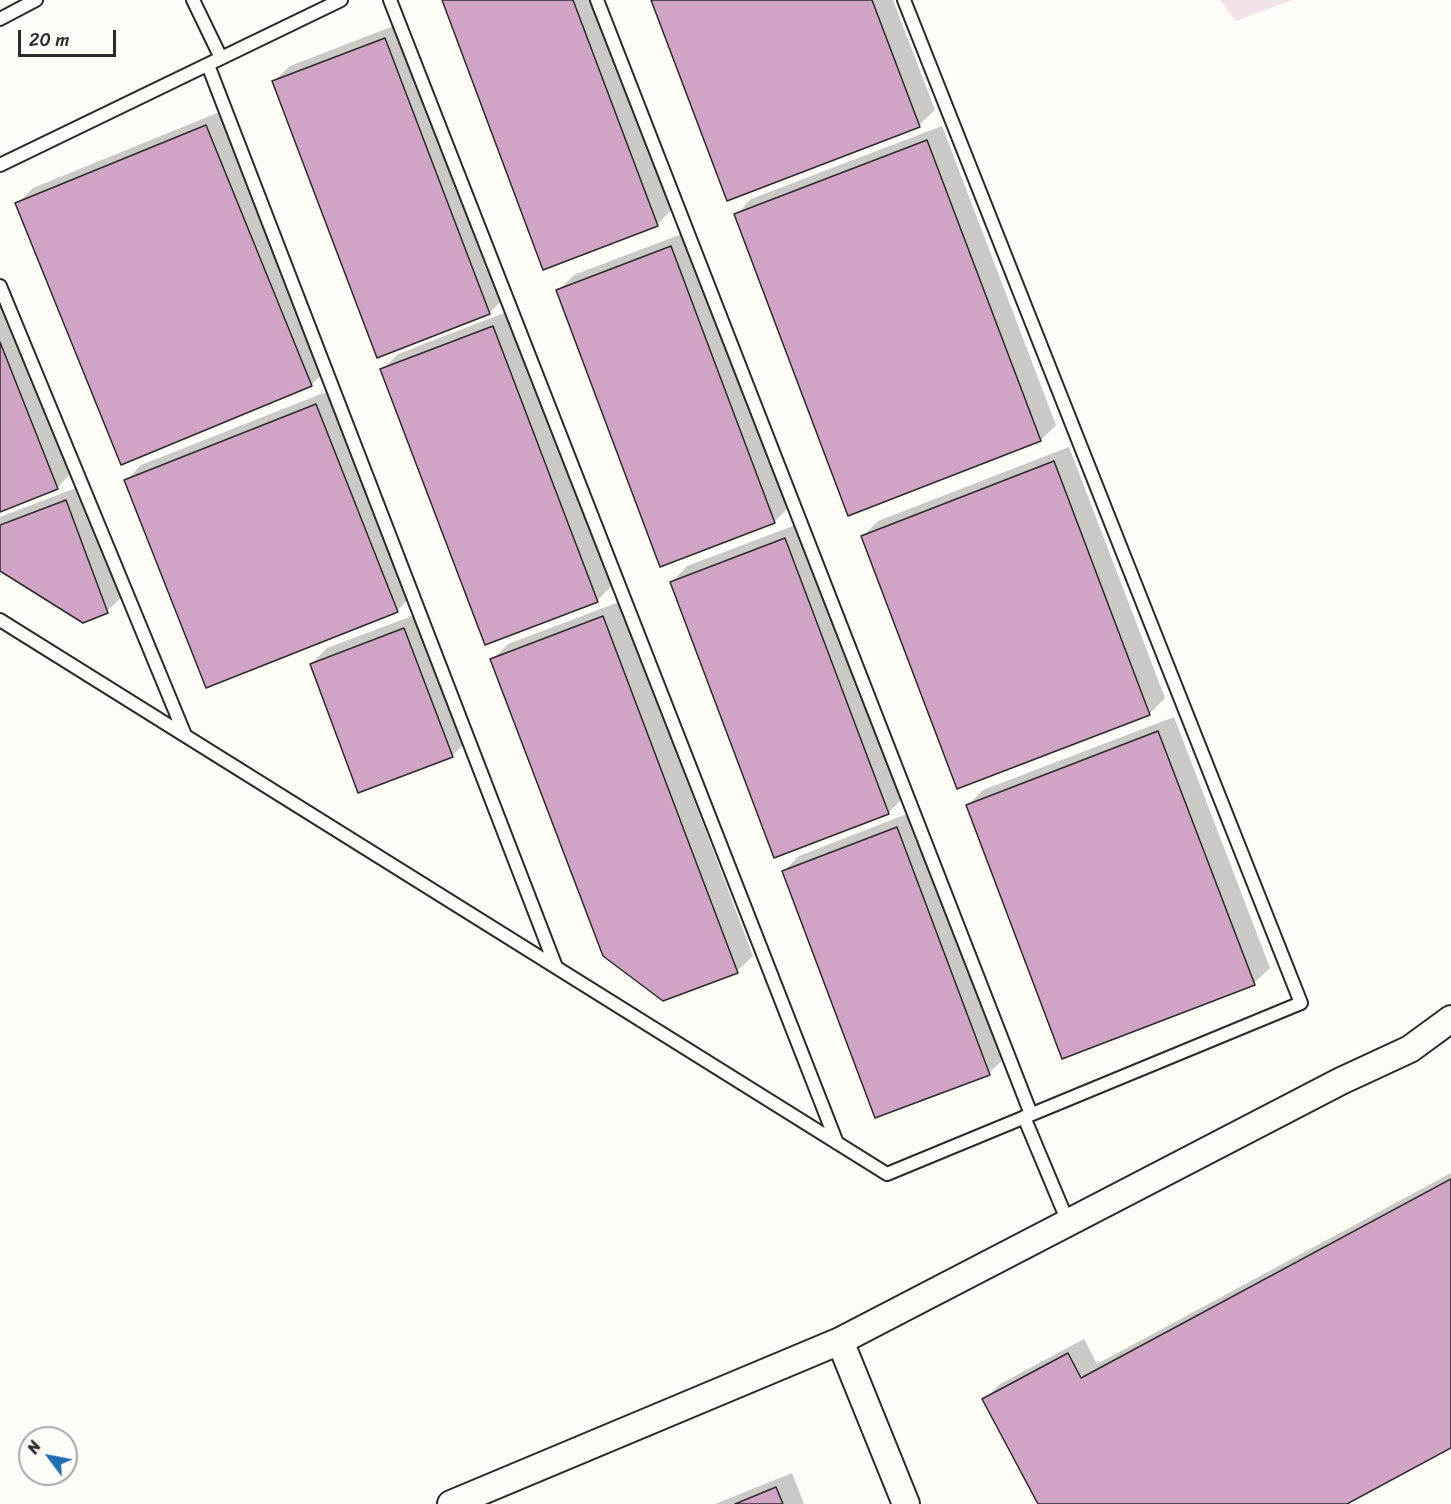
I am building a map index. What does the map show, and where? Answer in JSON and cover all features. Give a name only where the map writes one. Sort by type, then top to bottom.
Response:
[{"type":"street","points":[[451,1504],[840,1341],[1341,1081],[1410,1048],[1451,1019]]},
{"type":"street","points":[[840,1341],[906,1504]]},
{"type":"lane","points":[[0,19],[36,0]]},
{"type":"lane","points":[[193,0],[221,58]]},
{"type":"lane","points":[[0,165],[341,0]]},
{"type":"lane","points":[[390,0],[837,1143]]},
{"type":"lane","points":[[597,0],[1068,1222]]},
{"type":"lane","points":[[0,620],[887,1174],[1301,1003],[904,0]]},
{"type":"lane","points":[[208,65],[556,967]]},
{"type":"lane","points":[[0,286],[184,735]]},
{"type":"shaded area","points":[[1220,0],[1292,0],[1236,21]]},
{"type":"building","points":[[442,0],[573,0],[658,226],[543,270]]},
{"type":"building","points":[[651,0],[872,0],[920,127],[727,201]]},
{"type":"building","points":[[385,38],[490,314],[377,358],[272,81]]},
{"type":"building","points":[[206,125],[312,386],[121,465],[15,203]]},
{"type":"building","points":[[927,140],[1041,441],[848,516],[734,214]]},
{"type":"building","points":[[671,246],[775,523],[660,567],[556,290]]},
{"type":"building","points":[[493,326],[598,602],[485,645],[380,369]]},
{"type":"building","points":[[0,342],[58,489],[0,512]]},
{"type":"building","points":[[316,404],[398,612],[206,688],[124,480]]},
{"type":"building","points":[[1054,461],[1150,715],[957,789],[861,536]]},
{"type":"building","points":[[66,500],[108,613],[83,623],[0,571],[0,525]]},
{"type":"building","points":[[785,538],[889,814],[774,858],[670,582]]},
{"type":"building","points":[[603,616],[738,973],[663,1001],[603,956],[490,659]]},
{"type":"building","points":[[404,628],[453,757],[358,793],[310,664]]},
{"type":"building","points":[[1158,731],[1255,985],[1062,1059],[966,805]]},
{"type":"building","points":[[897,827],[990,1075],[875,1118],[782,871]]},
{"type":"building","points":[[1451,1179],[1451,1448],[1347,1504],[1038,1504],[982,1399],[1068,1353],[1081,1378]]},
{"type":"building","points":[[776,1487],[783,1504],[735,1504]]}]
